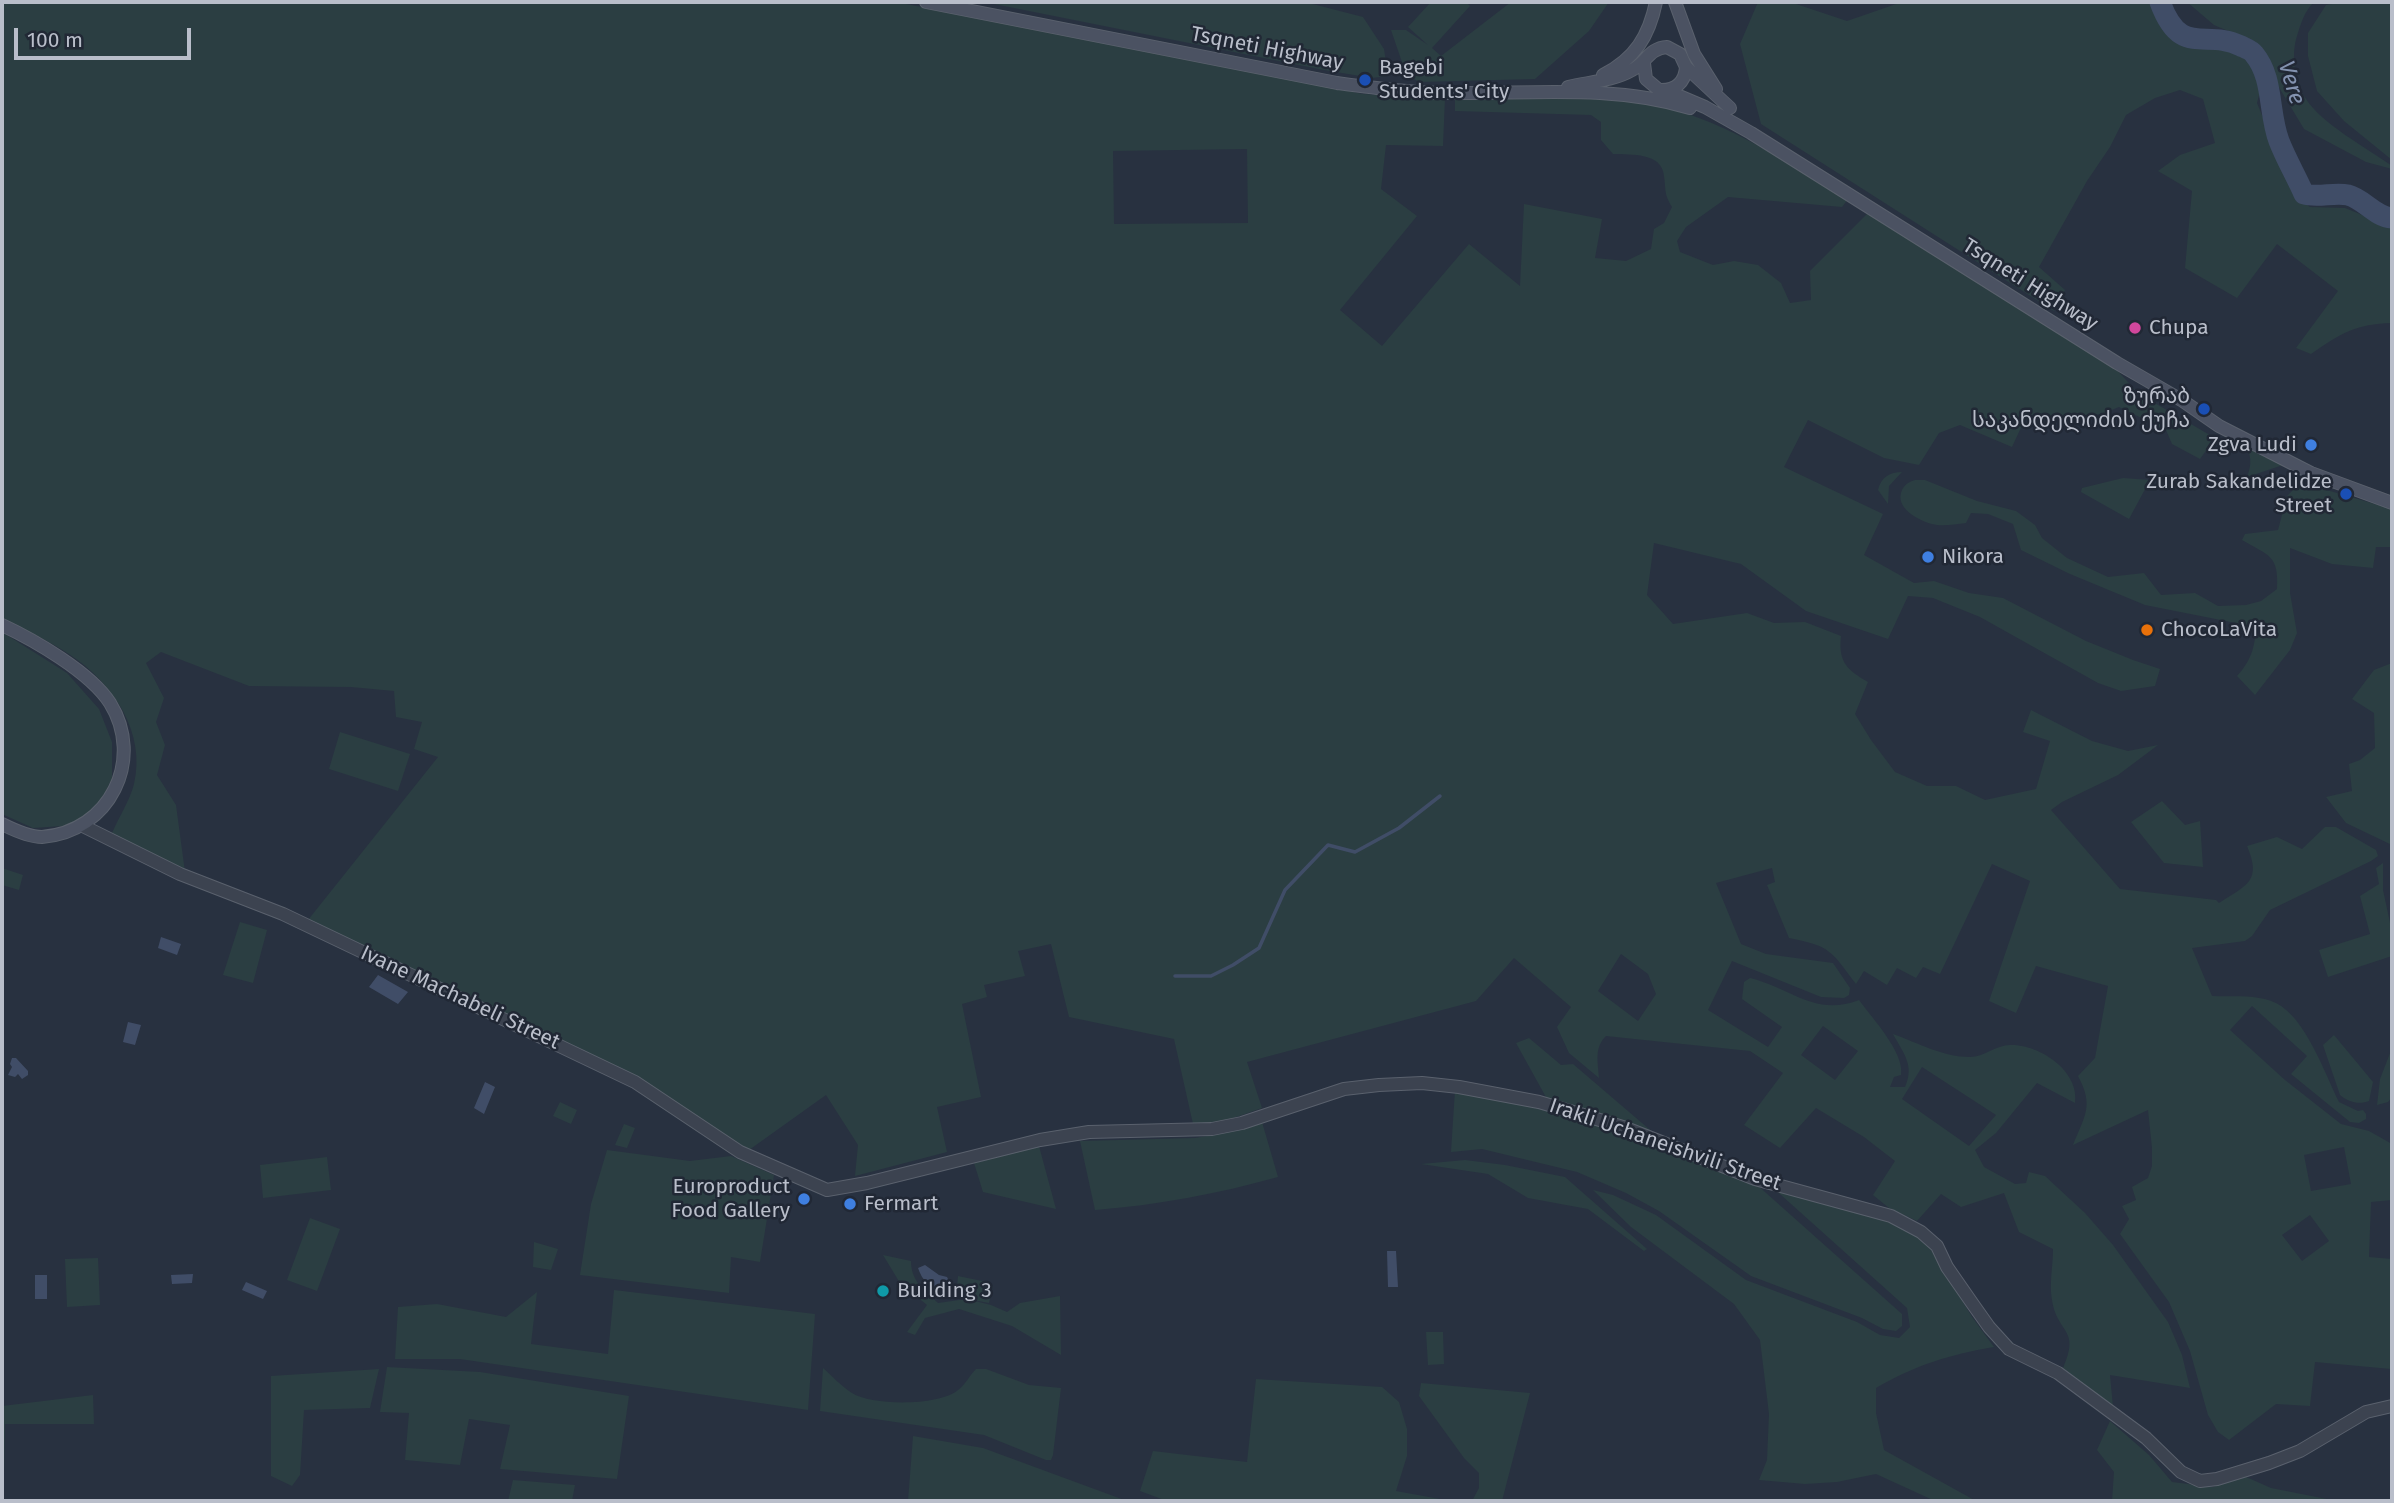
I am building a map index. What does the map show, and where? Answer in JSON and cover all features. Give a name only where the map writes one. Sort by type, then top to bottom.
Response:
[{"type":"main road","name":"Tsqneti Highway","points":[[926,2],[1337,83],[1385,90],[1449,93],[1604,93]]},
{"type":"main road","points":[[1587,83],[1615,69],[1636,51],[1651,26],[1657,2]]},
{"type":"main road","points":[[1551,91],[1619,76],[1644,63],[1653,51],[1657,2]]},
{"type":"main road","points":[[1675,2],[1680,54],[1686,67],[1730,108],[1751,133]]},
{"type":"main road","points":[[1675,2],[1695,54],[1730,108]]},
{"type":"main road","points":[[1653,51],[1667,47],[1680,54]]},
{"type":"main road","points":[[1644,63],[1646,79],[1659,89],[1705,107],[1730,122]]},
{"type":"main road","points":[[1604,93],[1659,89],[1681,83],[1686,67]]},
{"type":"main road","points":[[1604,93],[1658,99],[1730,122]]},
{"type":"main road","name":"Tsqneti Highway","points":[[1730,122],[2117,363],[2183,401],[2219,426],[2311,473],[2392,503]]},
{"type":"main road","points":[[2,625],[55,654],[88,681],[109,701],[123,730],[119,779],[109,801],[83,826],[40,837],[18,832],[2,824]]},
{"type":"street","name":"Ivane Machabeli Street","points":[[83,826],[180,874],[283,914],[635,1082],[740,1152],[827,1191]]},
{"type":"street","name":"Irakli Uchaneishvili Street","points":[[827,1191],[1040,1140],[1089,1132],[1213,1129],[1242,1123],[1344,1090],[1422,1083],[1460,1087],[1539,1102],[1580,1114],[1626,1128],[1755,1179],[1891,1216],[1921,1232],[1937,1246],[1947,1267],[1972,1303],[2009,1349],[2059,1373],[2146,1438],[2180,1472],[2200,1481],[2217,1479],[2300,1451],[2366,1412],[2392,1406]]},
{"type":"green space","points":[[2,2],[896,2],[1363,94],[1445,98],[1443,146],[1386,145],[1381,189],[1417,216],[1340,310],[1382,346],[1469,244],[1520,286],[1524,204],[1602,219],[1595,258],[1626,261],[1651,249],[1654,229],[1664,223],[1672,207],[1666,195],[1662,168],[1658,163],[1644,156],[1613,154],[1601,140],[1601,122],[1591,115],[1455,111],[1455,98],[1625,100],[1662,106],[1735,134],[1781,158],[1848,199],[1842,207],[1728,197],[1686,227],[1677,241],[1680,252],[1713,265],[1734,261],[1758,265],[1781,283],[1790,303],[1811,300],[1810,271],[1870,211],[2114,367],[2139,394],[2215,438],[2200,459],[2172,444],[2166,430],[2119,407],[2102,414],[2025,419],[2012,447],[1960,425],[1939,433],[1919,465],[1884,458],[1808,420],[1784,467],[1883,514],[1864,555],[1914,583],[1934,581],[1969,593],[2003,598],[2086,641],[2160,669],[2155,686],[2121,691],[2098,683],[1980,617],[1933,598],[1908,596],[1888,639],[1806,611],[1741,564],[1654,543],[1647,595],[1673,624],[1747,613],[1774,623],[1805,622],[1841,636],[1841,652],[1845,664],[1868,682],[1855,714],[1895,772],[1927,786],[1956,786],[1985,800],[2036,789],[2050,741],[2023,732],[2031,710],[2092,741],[2128,751],[2158,745],[2118,775],[2051,810],[2120,889],[2216,900],[2219,903],[2244,886],[2252,875],[2253,867],[2247,846],[2277,837],[2302,849],[2325,827],[2336,827],[2376,850],[2378,856],[2371,861],[2270,910],[2252,936],[2245,941],[2192,948],[2212,996],[2261,998],[2287,1010],[2314,1048],[2339,1102],[2358,1111],[2363,1110],[2366,1119],[2359,1123],[2350,1122],[2291,1074],[2307,1056],[2252,1006],[2230,1030],[2285,1080],[2341,1124],[2369,1131],[2392,1144],[2392,1200],[2371,1202],[2369,1257],[2392,1259],[2391,1369],[2315,1362],[2310,1406],[2276,1404],[2229,1440],[2218,1432],[2208,1415],[2190,1351],[2169,1302],[2120,1234],[2129,1219],[2122,1206],[2136,1200],[2132,1187],[2148,1178],[2152,1166],[2148,1110],[2073,1145],[2087,1103],[2078,1076],[2095,1058],[2108,986],[2036,966],[2016,1013],[1989,1001],[2030,881],[1992,864],[1940,974],[1923,967],[1916,978],[1897,968],[1887,985],[1864,971],[1856,984],[1835,957],[1822,947],[1789,938],[1767,885],[1775,882],[1772,868],[1716,883],[1741,944],[1766,954],[1833,963],[1850,988],[1849,995],[1844,998],[1821,997],[1732,961],[1708,1010],[1768,1047],[1782,1027],[1742,999],[1744,982],[1750,978],[1816,1003],[1829,1005],[1859,1000],[1898,1057],[1901,1075],[1894,1077],[1890,1087],[1905,1087],[1909,1072],[1906,1059],[1893,1034],[1940,1052],[1960,1056],[1980,1055],[2010,1045],[2045,1054],[2064,1070],[2071,1080],[2075,1103],[2037,1083],[1996,1133],[1975,1150],[1984,1167],[2015,1184],[2026,1183],[2029,1172],[2045,1176],[2085,1213],[2113,1245],[2168,1322],[2182,1355],[2190,1388],[2110,1375],[2113,1407],[2063,1368],[2070,1345],[2052,1300],[2053,1249],[2019,1232],[2004,1193],[1961,1207],[1941,1194],[1917,1221],[1889,1208],[1873,1195],[1895,1161],[1864,1137],[1816,1108],[1780,1148],[1744,1125],[1783,1073],[1750,1051],[1606,1036],[1598,1050],[1599,1078],[1569,1053],[1557,1027],[1571,1007],[1514,958],[1476,1001],[1247,1062],[1262,1108],[1222,1122],[1193,1124],[1174,1039],[1069,1017],[1051,944],[1018,951],[1025,976],[984,985],[987,997],[962,1004],[981,1097],[937,1107],[947,1152],[855,1176],[858,1145],[826,1095],[749,1150],[611,1065],[308,920],[438,757],[414,749],[422,722],[396,717],[394,691],[351,687],[249,686],[161,652],[146,663],[164,698],[156,722],[165,745],[157,775],[176,805],[185,872],[112,833],[132,790],[137,765],[131,728],[112,693],[99,678],[70,655],[2,619]],"holes":[[[1247,149],[1248,223],[1114,224],[1113,151]],[[1621,954],[1648,974],[1656,994],[1638,1021],[1598,991]],[[1823,1026],[1858,1051],[1835,1080],[1801,1055]],[[1922,1067],[1996,1115],[1969,1146],[1902,1099]],[[2344,1147],[2351,1184],[2311,1191],[2304,1155]],[[2310,1215],[2329,1241],[2302,1261],[2282,1235]]]},
{"type":"green space","points":[[984,2],[1305,2],[1363,17],[1384,49],[1388,76],[1372,78],[1324,70]]},
{"type":"green space","points":[[1431,2],[1466,2],[1470,6],[1432,48],[1441,56],[1511,2],[1609,2],[1589,31],[1535,79],[1419,82],[1406,74],[1391,30],[1406,30],[1428,45],[1408,27]]},
{"type":"green space","points":[[1758,2],[1790,2],[1847,21],[1902,2],[2149,2],[2171,34],[2191,41],[2233,47],[2250,60],[2261,87],[2257,103],[2296,197],[2310,207],[2345,208],[2382,223],[2392,224],[2392,323],[2368,325],[2349,331],[2311,354],[2296,348],[2338,291],[2277,244],[2237,298],[2185,268],[2192,191],[2158,171],[2180,155],[2215,143],[2203,99],[2180,90],[2155,98],[2126,115],[2110,147],[2087,181],[2039,267],[2065,290],[2054,311],[1761,124],[1740,44]]},
{"type":"green space","points":[[2187,2],[2314,2],[2303,18],[2295,43],[2295,68],[2302,92],[2323,117],[2392,166],[2392,169],[2366,162],[2304,129],[2274,79],[2265,56],[2245,38],[2214,25]]},
{"type":"green space","points":[[2342,2],[2392,2],[2392,160],[2344,121],[2317,91],[2308,56],[2308,33],[2326,5]]},
{"type":"green space","points":[[2243,442],[2258,454],[2283,465],[2247,477],[2250,459]]},
{"type":"green space","points":[[1902,472],[1889,486],[1888,504],[1878,490],[1879,485],[1887,476]]},
{"type":"green space","points":[[2123,478],[2150,480],[2129,519],[2081,492],[2082,488]]},
{"type":"green space","points":[[1915,480],[1925,480],[1977,501],[2016,511],[2035,525],[2042,538],[2067,558],[2108,577],[2144,573],[2161,595],[2195,593],[2218,606],[2246,605],[2261,601],[2277,589],[2274,563],[2242,540],[2245,534],[2278,530],[2287,496],[2296,487],[2313,486],[2392,509],[2392,547],[2376,547],[2373,568],[2332,564],[2290,548],[2290,593],[2297,633],[2290,650],[2255,695],[2237,676],[2251,653],[2256,627],[2145,605],[2070,574],[2021,550],[2013,524],[1988,514],[1971,513],[1966,523],[1949,525],[1936,525],[1920,520],[1904,508],[1900,496],[1904,486]]},
{"type":"green space","points":[[2,632],[67,673],[99,709],[112,742],[112,779],[96,809],[77,825],[33,828],[2,814]]},
{"type":"green space","points":[[2392,663],[2392,845],[2346,823],[2326,797],[2352,791],[2349,764],[2360,760],[2375,748],[2374,713],[2352,699],[2374,670]]},
{"type":"green space","points":[[340,732],[410,754],[398,791],[329,769]]},
{"type":"green space","points":[[2162,801],[2185,825],[2200,821],[2203,867],[2164,863],[2131,822]]},
{"type":"green space","points":[[2383,863],[2383,890],[2392,932],[2392,956],[2328,977],[2319,950],[2370,934],[2360,896],[2379,884],[2376,868]]},
{"type":"green space","points":[[2,868],[23,875],[19,890],[2,885]]},
{"type":"green space","points":[[240,922],[267,930],[253,983],[223,975]]},
{"type":"green space","points":[[2334,1035],[2373,1082],[2369,1101],[2354,1102],[2340,1095],[2323,1045]]},
{"type":"green space","points":[[1529,1038],[1561,1065],[1573,1064],[1656,1135],[1547,1099],[1516,1043]]},
{"type":"green space","points":[[2392,1048],[2392,1097],[2388,1102],[2377,1105],[2380,1079]]},
{"type":"green space","points":[[1455,1090],[1570,1115],[1628,1133],[1756,1184],[1902,1314],[1902,1326],[1896,1331],[1883,1329],[1862,1318],[1751,1276],[1659,1211],[1577,1172],[1482,1149],[1451,1152]]},
{"type":"green space","points":[[560,1102],[577,1110],[571,1124],[553,1116]]},
{"type":"green space","points":[[1262,1122],[1278,1177],[1187,1198],[1095,1210],[1080,1141],[1195,1138]]},
{"type":"green space","points":[[624,1124],[635,1128],[627,1148],[615,1145]]},
{"type":"green space","points":[[1039,1146],[1056,1209],[983,1192],[974,1163]]},
{"type":"green space","points":[[607,1150],[690,1161],[731,1156],[774,1175],[760,1262],[731,1257],[729,1293],[580,1275],[591,1204]]},
{"type":"green space","points":[[327,1157],[331,1190],[263,1198],[260,1165]]},
{"type":"green space","points":[[1465,1160],[1565,1177],[1647,1249],[1644,1251],[1588,1209],[1528,1198],[1488,1174],[1421,1164]]},
{"type":"green space","points":[[1771,1186],[1899,1224],[1926,1241],[1972,1317],[1994,1347],[1933,1362],[1876,1388],[1876,1413],[1884,1450],[1976,1501],[1935,1501],[1876,1474],[1837,1482],[1805,1484],[1759,1480],[1767,1460],[1769,1414],[1760,1340],[1734,1304],[1631,1227],[1593,1190],[1613,1195],[1656,1215],[1746,1280],[1857,1322],[1880,1335],[1899,1338],[1910,1327],[1907,1308]]},
{"type":"green space","points":[[310,1218],[340,1229],[317,1291],[287,1280]]},
{"type":"green space","points":[[534,1242],[558,1249],[551,1270],[533,1267]]},
{"type":"green space","points":[[883,1255],[911,1261],[916,1280],[938,1303],[966,1299],[956,1299],[958,1276],[993,1286],[989,1303],[967,1299],[1007,1312],[1020,1303],[1060,1296],[1061,1355],[1012,1326],[959,1309],[925,1318],[915,1335],[907,1332],[927,1305],[900,1283]]},
{"type":"green space","points":[[98,1258],[100,1305],[67,1307],[65,1259]]},
{"type":"green space","points":[[614,1290],[815,1314],[808,1410],[460,1359],[395,1359],[398,1307],[437,1304],[506,1317],[537,1292],[531,1344],[608,1354]]},
{"type":"green space","points":[[1426,1332],[1443,1332],[1444,1364],[1428,1365]]},
{"type":"green space","points":[[387,1367],[480,1372],[629,1396],[617,1479],[500,1469],[510,1425],[469,1419],[460,1465],[405,1460],[409,1413],[380,1412]]},
{"type":"green space","points":[[823,1368],[852,1393],[890,1402],[922,1401],[949,1395],[961,1388],[976,1369],[986,1369],[1029,1385],[1061,1388],[1053,1455],[1051,1460],[1046,1460],[984,1435],[820,1411]]},
{"type":"green space","points":[[379,1369],[370,1408],[304,1410],[300,1475],[292,1486],[271,1476],[271,1376]]},
{"type":"green space","points":[[1256,1379],[1382,1387],[1399,1402],[1407,1429],[1407,1456],[1396,1491],[1451,1501],[1167,1501],[1140,1491],[1153,1451],[1247,1462]]},
{"type":"green space","points":[[1421,1383],[1530,1393],[1502,1501],[1472,1501],[1479,1488],[1479,1473],[1464,1458],[1419,1396]]},
{"type":"green space","points":[[93,1395],[94,1424],[5,1424],[2,1475],[2,1406]]},
{"type":"green space","points":[[2110,1421],[2149,1455],[2172,1482],[2213,1487],[2244,1476],[2271,1488],[2337,1501],[2112,1501],[2114,1472],[2097,1450]]},
{"type":"green space","points":[[913,1436],[983,1448],[1127,1501],[908,1501]]},
{"type":"green space","points":[[513,1480],[575,1485],[572,1501],[508,1501]]},
{"type":"water","points":[[161,937],[181,944],[177,955],[158,948]]},
{"type":"water","points":[[378,975],[408,992],[398,1004],[369,987]]},
{"type":"water","points":[[128,1022],[141,1025],[135,1045],[123,1042]]},
{"type":"water","points":[[12,1058],[16,1058],[28,1071],[28,1075],[22,1079],[18,1074],[15,1077],[8,1075]]},
{"type":"water","points":[[485,1082],[495,1087],[484,1114],[474,1108]]},
{"type":"water","points":[[1387,1251],[1396,1251],[1398,1287],[1388,1287]]},
{"type":"water","points":[[925,1265],[947,1277],[949,1289],[938,1290],[927,1283],[918,1268]]},
{"type":"water","points":[[193,1274],[192,1283],[172,1284],[171,1275]]},
{"type":"water","points":[[35,1275],[47,1275],[47,1299],[35,1299]]},
{"type":"water","points":[[246,1282],[267,1291],[263,1299],[242,1290]]},
{"type":"waterway","name":"Vere","points":[[2160,2],[2168,20],[2185,36],[2228,41],[2254,54],[2268,84],[2279,141],[2304,194],[2348,195],[2380,215],[2392,218]]},
{"type":"waterway","points":[[1175,976],[1211,976],[1259,948],[1285,890],[1328,845],[1355,852],[1399,828],[1440,796]]},
{"type":"place","name":"Bagebi Students' City","points":[[1365,80]]},
{"type":"place","name":"Chupa","points":[[2135,328]]},
{"type":"place","name":"ზურაბ საკანდელიძის ქუჩა","points":[[2204,409]]},
{"type":"place","name":"Zgva Ludi","points":[[2311,445]]},
{"type":"place","name":"Zurab Sakandelidze Street","points":[[2346,494]]},
{"type":"place","name":"Nikora","points":[[1928,557]]},
{"type":"place","name":"ChocoLaVita","points":[[2147,630]]},
{"type":"place","name":"Europroduct Food Gallery","points":[[804,1199]]},
{"type":"place","name":"Fermart","points":[[850,1204]]},
{"type":"place","name":"Building 3","points":[[883,1291]]}]
